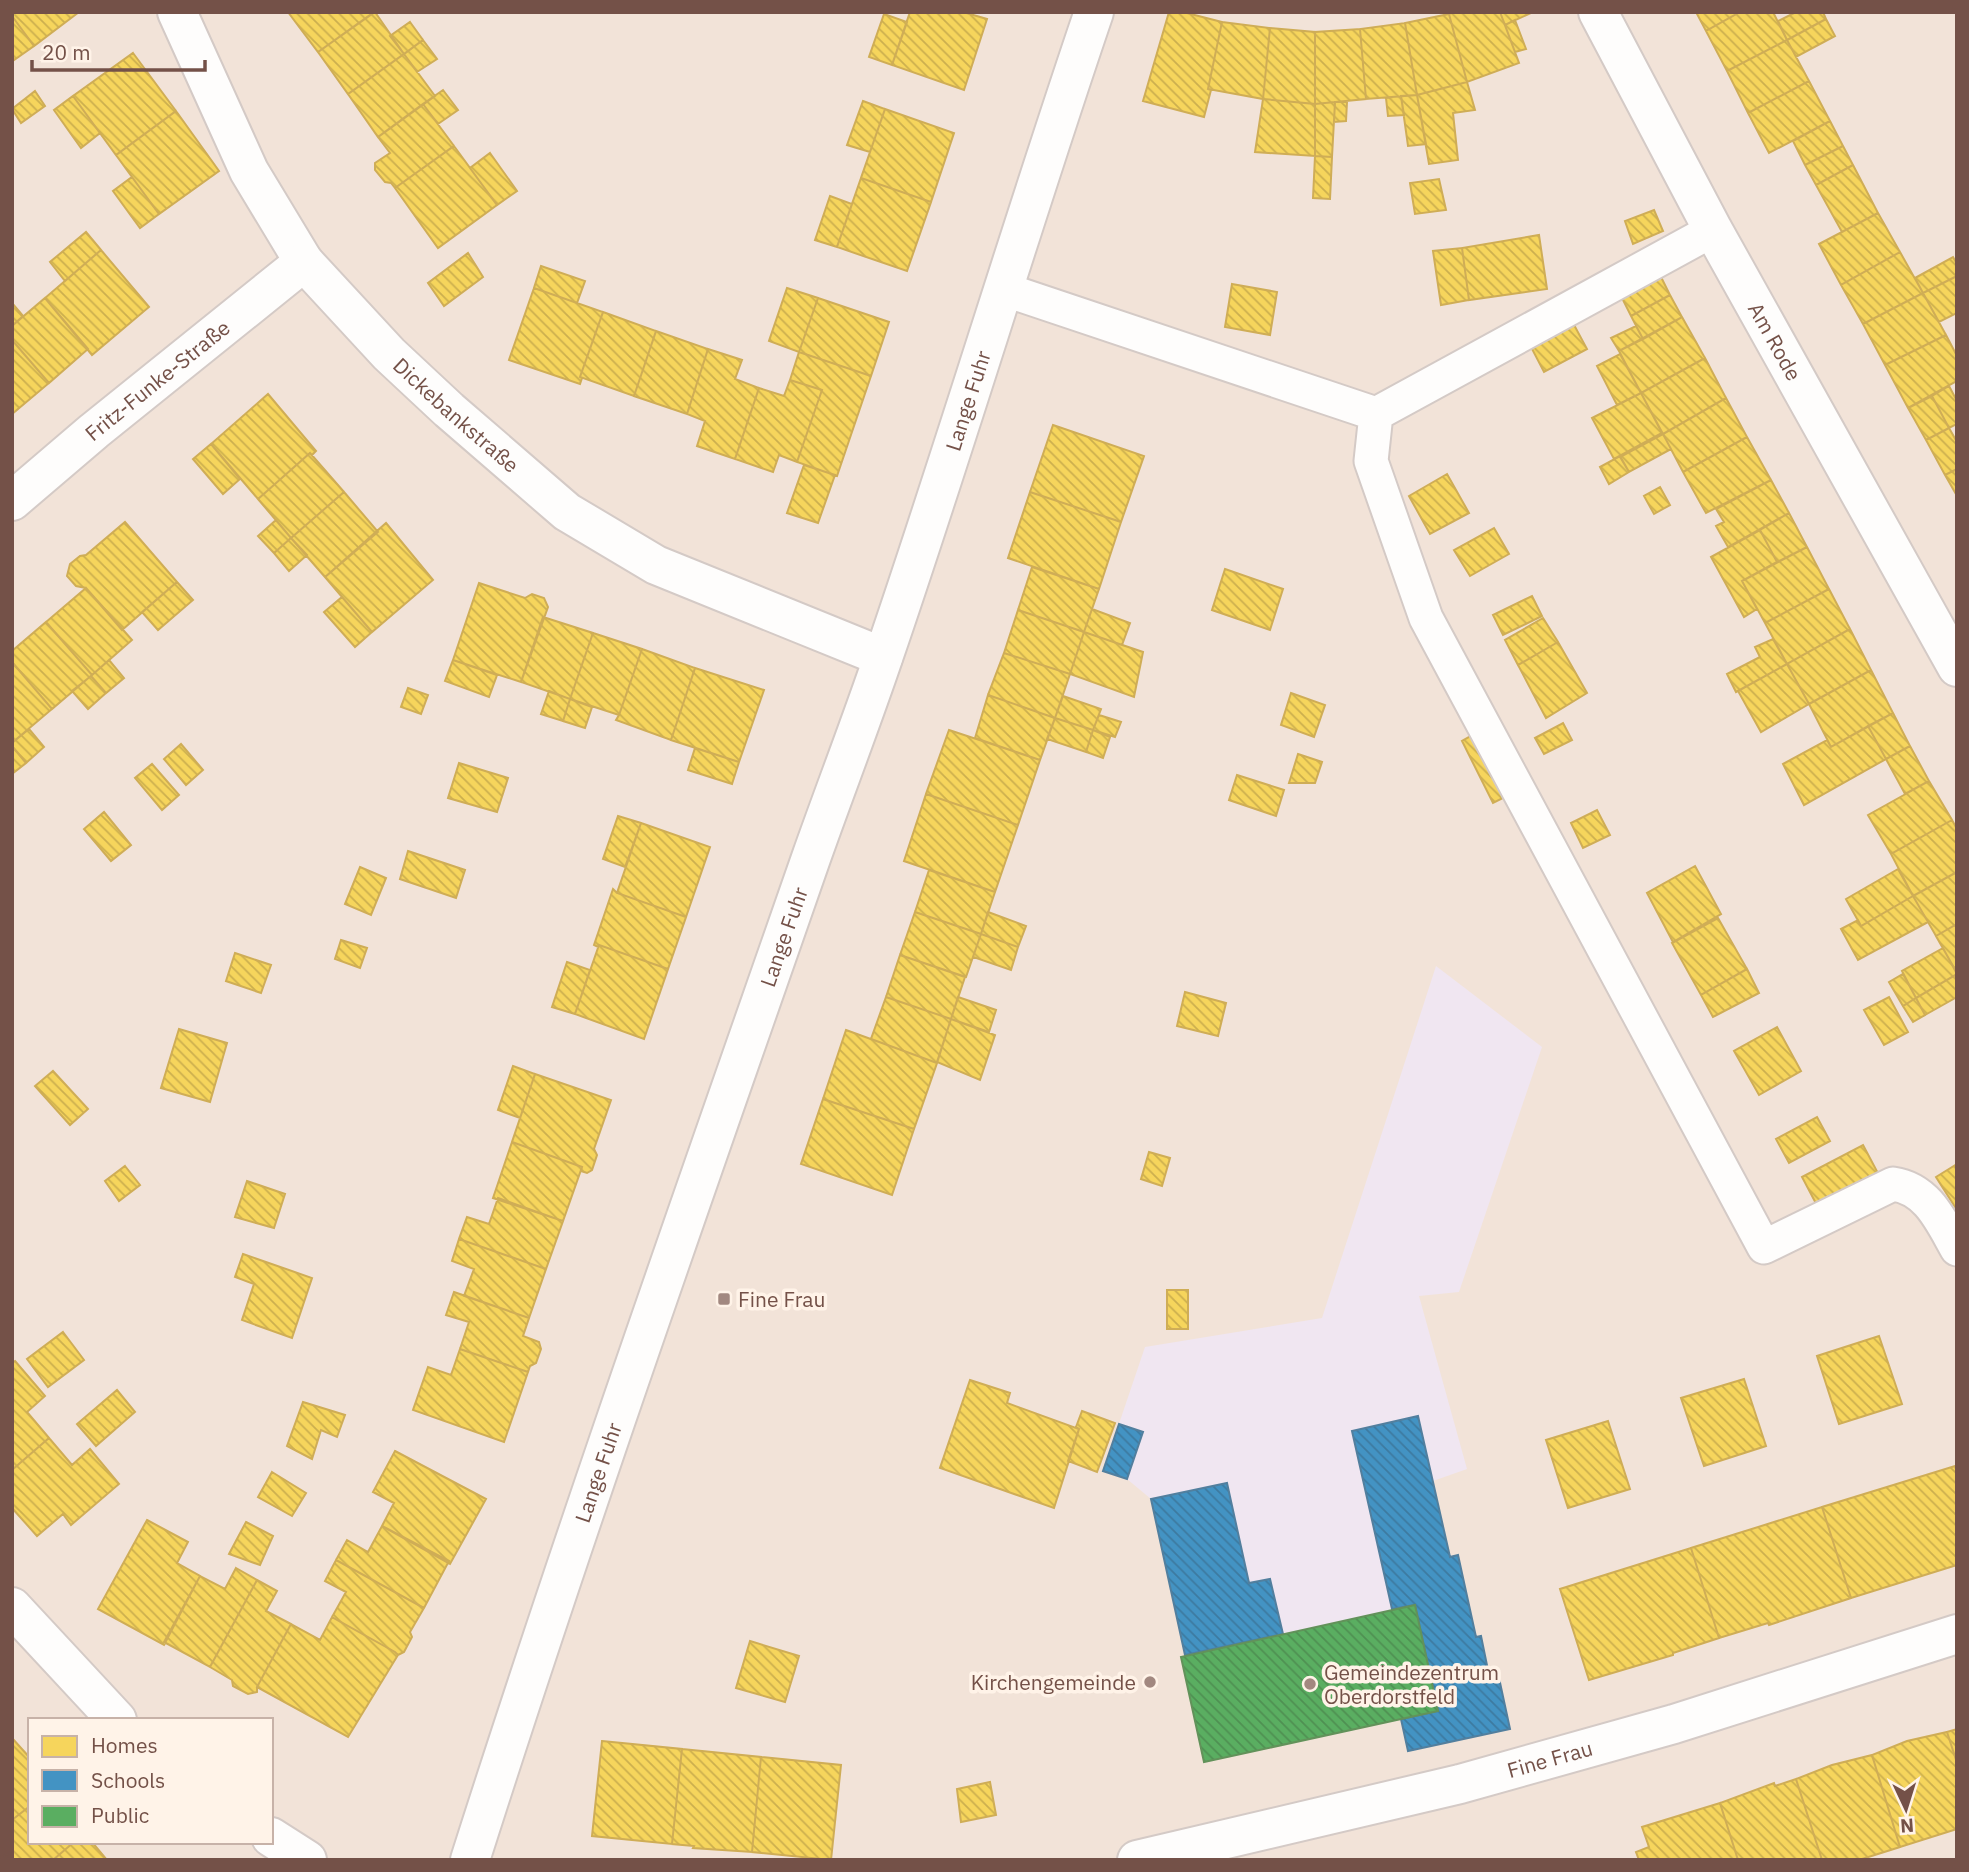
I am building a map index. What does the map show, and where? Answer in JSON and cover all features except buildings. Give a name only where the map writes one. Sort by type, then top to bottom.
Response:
[{"type":"street","name":"Dickebankstraße","points":[[177,12],[249,171],[304,262],[400,365],[567,512],[656,565],[883,657]]},
{"type":"street","name":"Lange Fuhr","points":[[470,1860],[658,1296],[952,453],[1094,12]]},
{"type":"street","name":"Am Rode","points":[[1598,12],[1713,230],[1957,667]]},
{"type":"street","name":"Fritz-Funke-Straße","points":[[12,502],[94,431],[304,262]]},
{"type":"street","points":[[12,1607],[115,1718]]},
{"type":"street","name":"Fine Frau","points":[[1137,1860],[1460,1784],[1591,1748],[1957,1634]]},
{"type":"street","points":[[273,1838],[307,1860]]},
{"type":"lane","points":[[1003,289],[1376,414],[1713,230]]},
{"type":"lane","points":[[1376,414],[1371,461],[1426,618],[1764,1247],[1893,1184],[1907,1186],[1922,1196],[1936,1212],[1957,1249]]},
{"type":"shaded area","points":[[12,12],[1957,12],[1957,1860],[12,1860]]},
{"type":"shaded area","points":[[1436,966],[1542,1047],[1459,1292],[1419,1296],[1467,1469],[1433,1481],[1450,1556],[1458,1555],[1476,1636],[1481,1636],[1490,1680],[1499,1678],[1510,1729],[1408,1751],[1401,1719],[1438,1710],[1415,1605],[1283,1634],[1270,1579],[1249,1583],[1227,1483],[1151,1499],[1127,1479],[1103,1471],[1145,1347],[1322,1318]]},
{"type":"place","name":"Fine Frau","points":[[724,1299]]},
{"type":"place","name":"Kirchengemeinde","points":[[1150,1682]]},
{"type":"place","name":"Gemeindezentrum Oberdorstfeld","points":[[1310,1684]]}]
